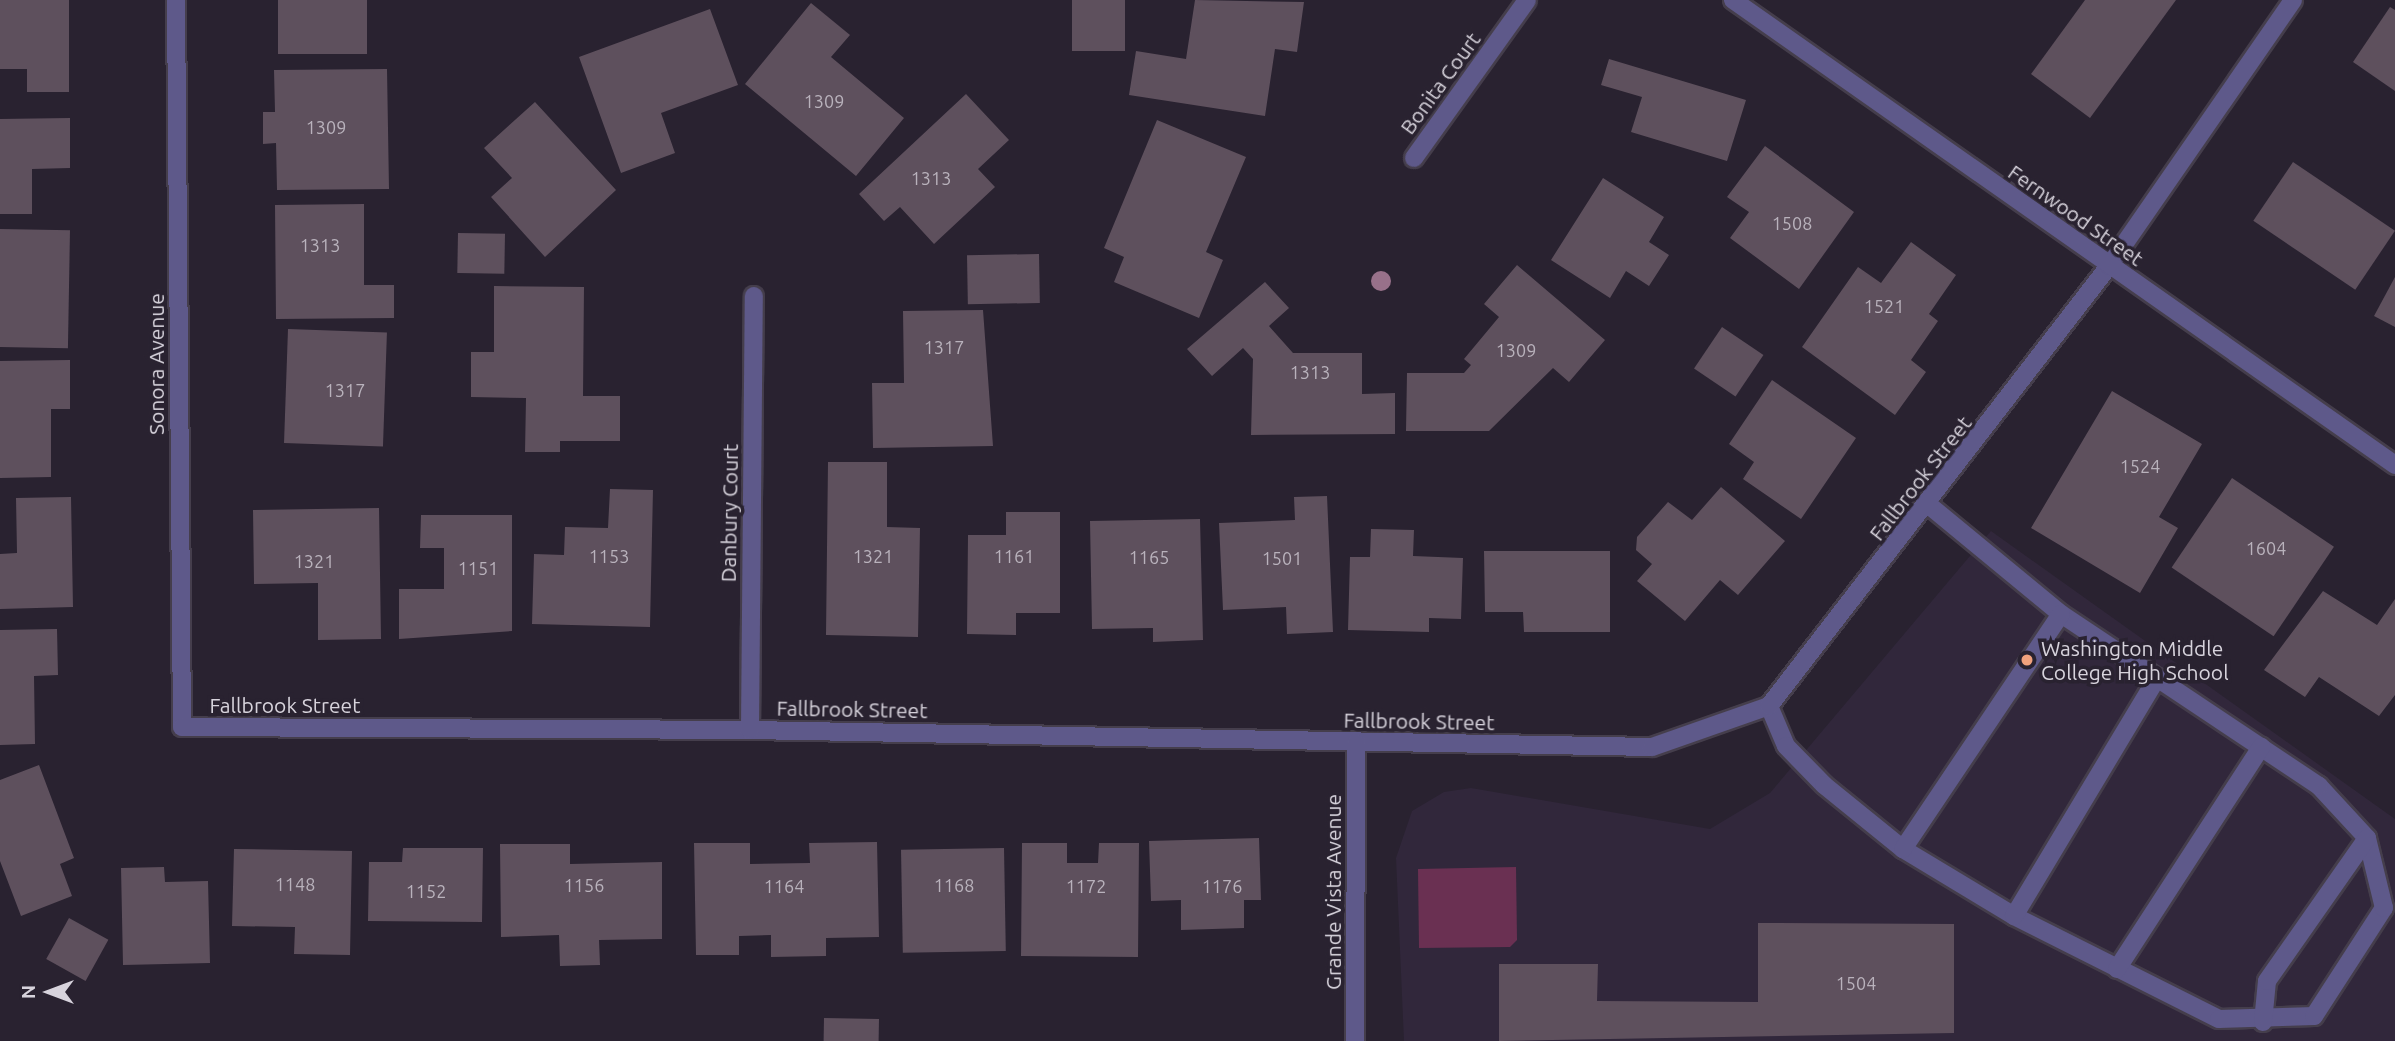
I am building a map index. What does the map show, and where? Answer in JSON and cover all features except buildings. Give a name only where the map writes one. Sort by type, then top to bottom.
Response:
[{"type":"street","name":"Sonora Avenue","points":[[176,0],[182,727]]},
{"type":"street","name":"Bonita Court","points":[[1414,158],[1527,0]]},
{"type":"street","name":"Fernwood Street","points":[[1733,0],[2109,267],[2395,465]]},
{"type":"street","name":"Fallbrook Street","points":[[182,727],[750,730],[1652,747],[1769,706],[1929,505],[2109,267],[2292,0]]},
{"type":"street","name":"Danbury Court","points":[[750,730],[754,296]]},
{"type":"street","points":[[1769,706],[1786,746],[1903,849],[2014,916],[2219,1019],[2263,1022],[2314,1016],[2385,908],[2367,838],[2319,786],[2061,614],[1929,505]]},
{"type":"street","points":[[1903,849],[2061,614]]},
{"type":"street","points":[[2014,916],[2157,678]]},
{"type":"street","name":"Grande Vista Avenue","points":[[1355,1041],[1356,743]]},
{"type":"street","points":[[2117,969],[2261,747]]},
{"type":"street","points":[[2263,1022],[2267,981],[2367,838]]},
{"type":"shaded area","name":"Washington Middle College High School","points":[[1991,531],[2395,819],[2395,1041],[1404,1041],[1396,858],[1412,811],[1444,792],[1471,788],[1710,829],[1770,793]]},
{"type":"shaded area","points":[[1516,867],[1517,940],[1510,947],[1419,948],[1418,869]]},
{"type":"place","name":"Washington Middle College High School","points":[[2027,660]]}]
